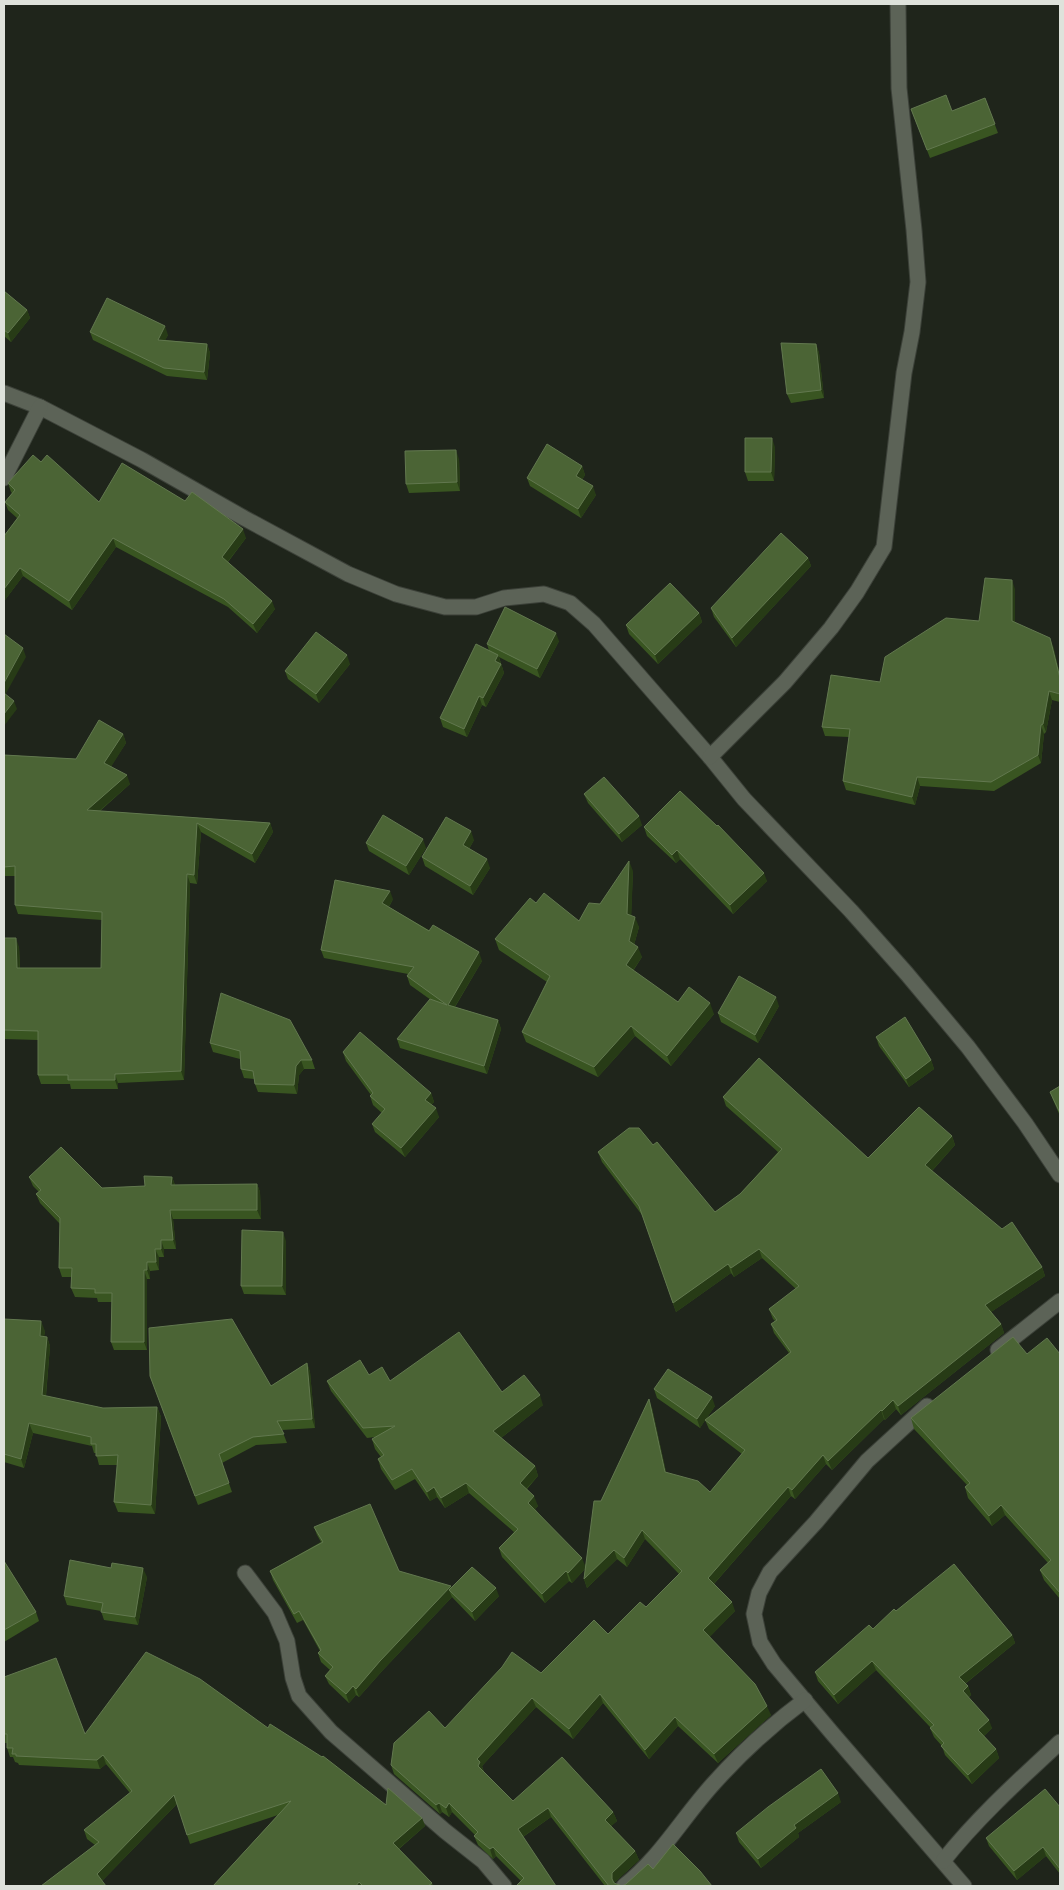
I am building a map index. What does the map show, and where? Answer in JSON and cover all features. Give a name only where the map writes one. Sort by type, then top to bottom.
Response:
[{"type":"street","points":[[710,757],[785,682],[831,628],[857,592],[884,546],[904,373],[912,332],[918,282],[898,88],[898,4]]},
{"type":"street","points":[[4,393],[40,408],[142,460],[348,574],[396,594],[445,607],[476,607],[504,598],[544,594],[570,602],[594,624],[710,757],[744,799],[851,911],[907,974],[974,1055],[1025,1123],[1060,1175]]},
{"type":"street","points":[[4,478],[40,408]]},
{"type":"street","points":[[984,1361],[1060,1301]]},
{"type":"street","points":[[937,1398],[914,1416],[867,1461],[816,1522],[770,1572],[759,1593],[754,1614],[760,1642],[774,1664],[964,1886]]},
{"type":"street","points":[[245,1573],[275,1613],[287,1641],[293,1678],[299,1696],[331,1732],[445,1831],[483,1861],[504,1886]]},
{"type":"street","points":[[624,1886],[641,1873],[714,1783],[780,1719],[805,1700]]},
{"type":"street","points":[[943,1861],[990,1808],[1060,1742]]},
{"type":"building","points":[[946,95],[952,111],[985,98],[995,124],[927,150],[911,109]]},
{"type":"building","points":[[4,291],[27,310],[8,333],[4,330]]},
{"type":"building","points":[[107,298],[165,326],[158,340],[207,344],[204,372],[164,368],[90,332]]},
{"type":"building","points":[[781,343],[816,344],[821,390],[787,394]]},
{"type":"building","points":[[745,438],[772,438],[771,472],[745,472]]},
{"type":"building","points":[[547,444],[582,466],[576,476],[593,486],[578,509],[527,478]]},
{"type":"building","points":[[456,450],[457,482],[406,484],[405,451]]},
{"type":"building","points":[[33,455],[41,462],[47,455],[99,502],[122,463],[185,501],[192,492],[243,529],[222,557],[272,601],[253,624],[224,599],[113,538],[69,601],[20,568],[4,589],[4,536],[20,515],[5,502],[15,490],[8,483]]},
{"type":"building","points":[[781,533],[808,558],[732,638],[711,608]]},
{"type":"building","points":[[985,578],[1012,580],[1012,621],[1050,638],[1060,678],[1060,694],[1049,691],[1043,724],[1041,725],[1038,755],[991,782],[917,777],[912,797],[843,781],[850,729],[822,727],[831,675],[880,682],[885,657],[946,618],[979,621]]},
{"type":"building","points":[[670,583],[699,613],[655,655],[626,625]]},
{"type":"building","points":[[505,607],[556,633],[537,669],[487,644]]},
{"type":"building","points":[[316,632],[347,655],[316,694],[285,671]]},
{"type":"building","points":[[4,634],[23,648],[4,683]]},
{"type":"building","points":[[476,644],[498,655],[495,661],[501,664],[483,698],[479,696],[464,729],[440,718]]},
{"type":"building","points":[[4,693],[14,701],[4,714]]},
{"type":"building","points":[[99,720],[123,734],[104,763],[127,775],[87,810],[270,823],[252,854],[197,823],[194,875],[187,874],[181,1071],[115,1074],[115,1080],[68,1080],[68,1075],[38,1075],[38,1031],[4,1030],[4,938],[16,938],[17,968],[101,968],[102,912],[15,905],[15,866],[4,867],[4,755],[76,759]]},
{"type":"building","points":[[604,777],[639,816],[619,834],[584,794]]},
{"type":"building","points":[[680,791],[718,825],[764,873],[730,905],[677,850],[672,855],[644,827]]},
{"type":"building","points":[[383,815],[423,839],[406,866],[366,843]]},
{"type":"building","points":[[446,817],[471,831],[463,845],[487,859],[470,886],[422,857]]},
{"type":"building","points":[[629,861],[627,914],[635,917],[629,941],[638,947],[626,965],[678,1002],[689,987],[710,1003],[667,1056],[631,1026],[594,1067],[522,1032],[550,976],[495,939],[530,898],[536,903],[544,893],[579,921],[589,903],[600,904]]},
{"type":"building","points":[[335,880],[390,891],[382,903],[429,931],[433,925],[479,952],[448,1005],[498,1020],[484,1066],[397,1039],[430,999],[447,1005],[407,976],[414,967],[321,950]]},
{"type":"building","points":[[739,976],[776,997],[755,1035],[718,1013]]},
{"type":"building","points":[[221,993],[290,1020],[312,1060],[301,1060],[296,1066],[294,1085],[255,1084],[253,1071],[241,1069],[240,1051],[210,1043]]},
{"type":"building","points":[[905,1017],[931,1060],[906,1079],[876,1037]]},
{"type":"building","points":[[360,1032],[431,1093],[425,1100],[436,1108],[401,1148],[372,1124],[385,1109],[370,1096],[373,1093],[343,1052]]},
{"type":"building","points":[[759,1058],[868,1158],[919,1107],[952,1136],[925,1165],[1002,1229],[1012,1222],[1042,1267],[985,1305],[1001,1324],[898,1406],[893,1400],[828,1461],[823,1455],[792,1490],[788,1487],[708,1578],[732,1602],[703,1630],[755,1684],[767,1706],[714,1754],[675,1717],[645,1750],[600,1694],[569,1729],[532,1698],[477,1759],[480,1762],[478,1766],[513,1801],[562,1757],[613,1812],[605,1820],[635,1851],[612,1873],[614,1883],[622,1886],[609,1886],[548,1808],[518,1829],[556,1886],[516,1886],[524,1878],[493,1847],[490,1849],[474,1836],[478,1832],[449,1803],[446,1808],[439,1803],[436,1805],[391,1765],[394,1743],[429,1711],[445,1728],[502,1667],[512,1652],[541,1673],[594,1620],[608,1634],[640,1602],[646,1607],[682,1571],[642,1530],[624,1558],[614,1550],[584,1579],[594,1501],[601,1501],[649,1399],[665,1472],[698,1481],[710,1492],[745,1450],[705,1420],[791,1352],[771,1324],[777,1320],[769,1309],[799,1286],[759,1249],[731,1268],[728,1264],[673,1303],[639,1206],[598,1152],[629,1128],[639,1128],[653,1145],[657,1142],[715,1212],[740,1194],[782,1149],[723,1097]]},
{"type":"building","points":[[1060,1086],[1060,1113],[1050,1092]]},
{"type":"building","points":[[61,1147],[102,1188],[145,1186],[144,1176],[172,1177],[171,1185],[257,1184],[257,1210],[170,1210],[173,1240],[161,1240],[161,1249],[155,1249],[156,1262],[147,1262],[147,1270],[144,1270],[144,1342],[111,1342],[112,1293],[95,1293],[95,1289],[71,1288],[72,1268],[59,1268],[60,1218],[36,1194],[41,1190],[29,1177]]},
{"type":"building","points":[[242,1230],[283,1232],[282,1286],[241,1286]]},
{"type":"building","points":[[4,1319],[41,1321],[40,1336],[47,1337],[42,1395],[103,1408],[157,1407],[151,1505],[114,1502],[118,1455],[96,1456],[96,1444],[91,1444],[91,1437],[29,1423],[21,1459],[4,1454]]},
{"type":"building","points":[[232,1319],[271,1386],[307,1363],[312,1419],[277,1421],[284,1434],[253,1437],[219,1454],[229,1483],[195,1496],[150,1376],[149,1328]]},
{"type":"building","points":[[459,1332],[502,1392],[524,1375],[540,1395],[493,1431],[535,1466],[520,1483],[534,1496],[528,1503],[582,1558],[568,1573],[566,1571],[542,1594],[499,1548],[518,1529],[466,1483],[441,1498],[434,1487],[427,1492],[412,1469],[392,1480],[378,1459],[384,1455],[372,1439],[395,1426],[363,1428],[327,1381],[360,1360],[369,1375],[382,1367],[390,1381]]},
{"type":"building","points":[[1013,1337],[1027,1354],[1047,1338],[1060,1354],[1060,1593],[1040,1570],[1051,1560],[1001,1505],[989,1516],[965,1487],[970,1483],[911,1418]]},
{"type":"building","points":[[668,1369],[712,1397],[697,1419],[654,1389]]},
{"type":"building","points":[[370,1504],[399,1571],[451,1586],[356,1689],[353,1686],[346,1694],[325,1676],[333,1667],[318,1653],[321,1650],[299,1611],[294,1614],[270,1571],[323,1542],[314,1527]]},
{"type":"building","points":[[70,1560],[111,1568],[112,1563],[143,1568],[135,1617],[101,1612],[103,1603],[64,1596]]},
{"type":"building","points":[[4,1561],[36,1612],[4,1630]]},
{"type":"building","points":[[954,1564],[1012,1635],[959,1677],[968,1686],[963,1691],[989,1720],[978,1730],[996,1749],[968,1775],[941,1746],[944,1743],[930,1728],[934,1725],[872,1661],[834,1695],[815,1672],[869,1625],[873,1629],[894,1609],[896,1611]]},
{"type":"building","points":[[472,1567],[496,1588],[472,1612],[449,1590]]},
{"type":"building","points":[[146,1652],[200,1679],[268,1728],[270,1724],[323,1756],[386,1805],[388,1788],[422,1818],[393,1843],[432,1883],[428,1886],[363,1886],[359,1882],[356,1886],[213,1886],[291,1801],[187,1835],[174,1795],[97,1874],[106,1886],[41,1886],[99,1842],[84,1830],[132,1791],[103,1755],[97,1760],[16,1756],[16,1754],[12,1754],[13,1748],[7,1748],[7,1734],[4,1734],[4,1677],[56,1658],[85,1734]]},
{"type":"building","points":[[821,1769],[838,1793],[794,1825],[796,1828],[758,1859],[736,1833],[768,1807]]},
{"type":"building","points":[[1045,1789],[1060,1807],[1060,1869],[1043,1847],[1014,1871],[986,1838]]},
{"type":"building","points":[[673,1844],[712,1886],[622,1886],[648,1864],[653,1869]]}]
